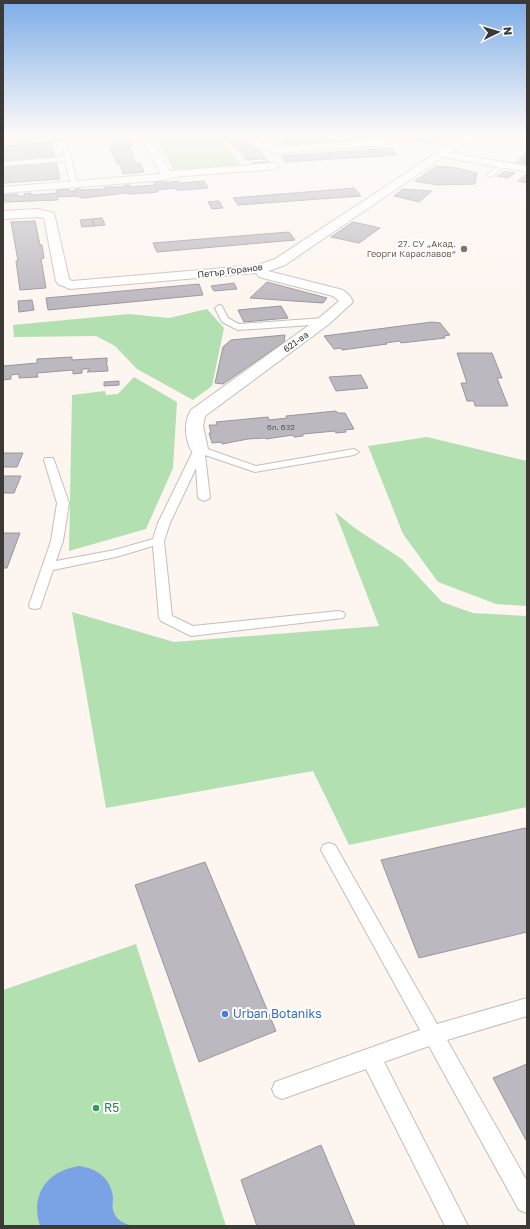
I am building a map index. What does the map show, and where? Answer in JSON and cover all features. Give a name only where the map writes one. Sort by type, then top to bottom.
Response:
[{"type":"street","name":"Петър Горанов","points":[[3,215],[38,213],[50,216],[63,281],[70,285],[260,269],[280,262],[387,190]]},
{"type":"street","name":"621-ва","points":[[199,449],[194,426],[197,414],[344,306],[346,299],[338,293],[264,274],[260,269]]},
{"type":"lane","points":[[219,308],[225,320],[238,327],[324,321]]},
{"type":"lane","points":[[199,449],[255,469],[354,452]]},
{"type":"lane","points":[[199,449],[204,498]]},
{"type":"lane","points":[[199,449],[164,523],[158,542],[166,618],[191,631],[338,615]]},
{"type":"lane","points":[[35,605],[57,541],[63,503],[49,460]]},
{"type":"lane","points":[[48,567],[116,553],[158,542]]},
{"type":"lane","points":[[330,850],[527,1202]]},
{"type":"lane","points":[[282,1089],[433,1035],[527,1007]]},
{"type":"lane","points":[[371,1057],[457,1226]]},
{"type":"green space","points":[[207,309],[224,328],[212,386],[193,400],[137,369],[115,346],[96,336],[14,337],[13,325],[129,314],[169,318]]},
{"type":"green space","points":[[134,377],[177,402],[173,468],[146,529],[69,551],[72,395],[105,391],[106,395],[118,394]]},
{"type":"green space","points":[[427,437],[527,461],[527,606],[496,604],[438,582],[403,534],[368,446]]},
{"type":"green space","points":[[335,512],[356,529],[402,559],[442,602],[473,613],[527,616],[527,807],[349,845],[313,771],[106,808],[72,612],[174,642],[379,626]]},
{"type":"green space","name":"R5","points":[[136,944],[226,1226],[3,1226],[3,990]]},
{"type":"water","points":[[79,1166],[91,1169],[106,1179],[112,1190],[115,1216],[124,1223],[134,1226],[40,1226],[37,1214],[37,1204],[44,1186],[58,1173]]},
{"type":"building","points":[[56,190],[157,190],[158,192],[133,194],[126,193],[83,198],[76,196],[57,197],[58,200],[5,202],[4,195],[17,194],[18,196],[25,196],[24,194],[28,193],[31,193],[31,195],[57,193]]},
{"type":"building","points":[[326,190],[356,190],[361,196],[238,205],[233,198]]},
{"type":"building","points":[[401,190],[432,191],[419,202],[394,196]]},
{"type":"building","points":[[219,201],[223,208],[212,209],[208,202]]},
{"type":"building","points":[[102,218],[105,225],[94,226],[92,219]]},
{"type":"building","points":[[92,219],[94,226],[82,227],[80,220]]},
{"type":"building","points":[[35,221],[40,245],[42,245],[44,258],[41,259],[46,288],[20,290],[16,261],[18,261],[11,222]]},
{"type":"building","points":[[353,222],[380,228],[359,243],[331,237]]},
{"type":"building","points":[[289,232],[295,240],[157,252],[153,243]]},
{"type":"building","points":[[267,282],[327,298],[323,303],[250,298]]},
{"type":"building","points":[[234,283],[237,289],[214,291],[211,286]]},
{"type":"building","points":[[199,284],[203,295],[48,310],[46,298]]},
{"type":"building","points":[[32,300],[34,310],[19,312],[18,301]]},
{"type":"building","points":[[281,306],[288,318],[244,322],[238,310]]},
{"type":"building","points":[[432,322],[440,323],[450,335],[444,336],[445,338],[401,343],[400,341],[342,350],[341,348],[334,349],[324,336]]},
{"type":"building","points":[[285,335],[284,342],[223,384],[215,383],[223,347],[231,340]]},
{"type":"building","points":[[457,353],[492,353],[502,378],[497,378],[508,406],[475,406],[474,401],[467,401],[461,383],[467,383]]},
{"type":"building","points":[[72,357],[72,360],[107,358],[106,365],[108,371],[87,372],[90,369],[82,369],[82,373],[73,374],[73,370],[37,373],[38,377],[19,378],[19,374],[11,375],[11,379],[3,380],[3,366],[37,363],[37,359]]},
{"type":"building","points":[[361,375],[368,388],[336,391],[329,377]]},
{"type":"building","points":[[119,381],[119,385],[104,386],[104,382]]},
{"type":"building","points":[[336,411],[338,413],[345,413],[354,429],[345,430],[346,432],[336,433],[335,431],[303,434],[303,436],[294,437],[293,435],[266,439],[248,439],[222,444],[222,442],[212,443],[209,433],[211,433],[209,425],[217,425],[216,422],[268,417],[269,420],[287,418],[286,416]]},
{"type":"building","points":[[3,453],[23,453],[17,467],[3,467]]},
{"type":"building","points":[[3,476],[21,476],[14,493],[3,493]]},
{"type":"building","points":[[3,533],[20,533],[7,568],[3,568]]},
{"type":"building","points":[[525,828],[527,831],[527,932],[419,958],[381,860]]},
{"type":"building","points":[[205,862],[276,1031],[199,1062],[135,885]]},
{"type":"building","points":[[527,1064],[527,1142],[493,1078]]},
{"type":"building","points":[[321,1145],[355,1226],[257,1226],[241,1180]]},
{"type":"place","name":"27. СУ „Акад. Георги Караславов“","points":[[464,249]]},
{"type":"place","name":"Urban Botaniks","points":[[225,1014]]},
{"type":"place","name":"R5","points":[[96,1108]]}]
